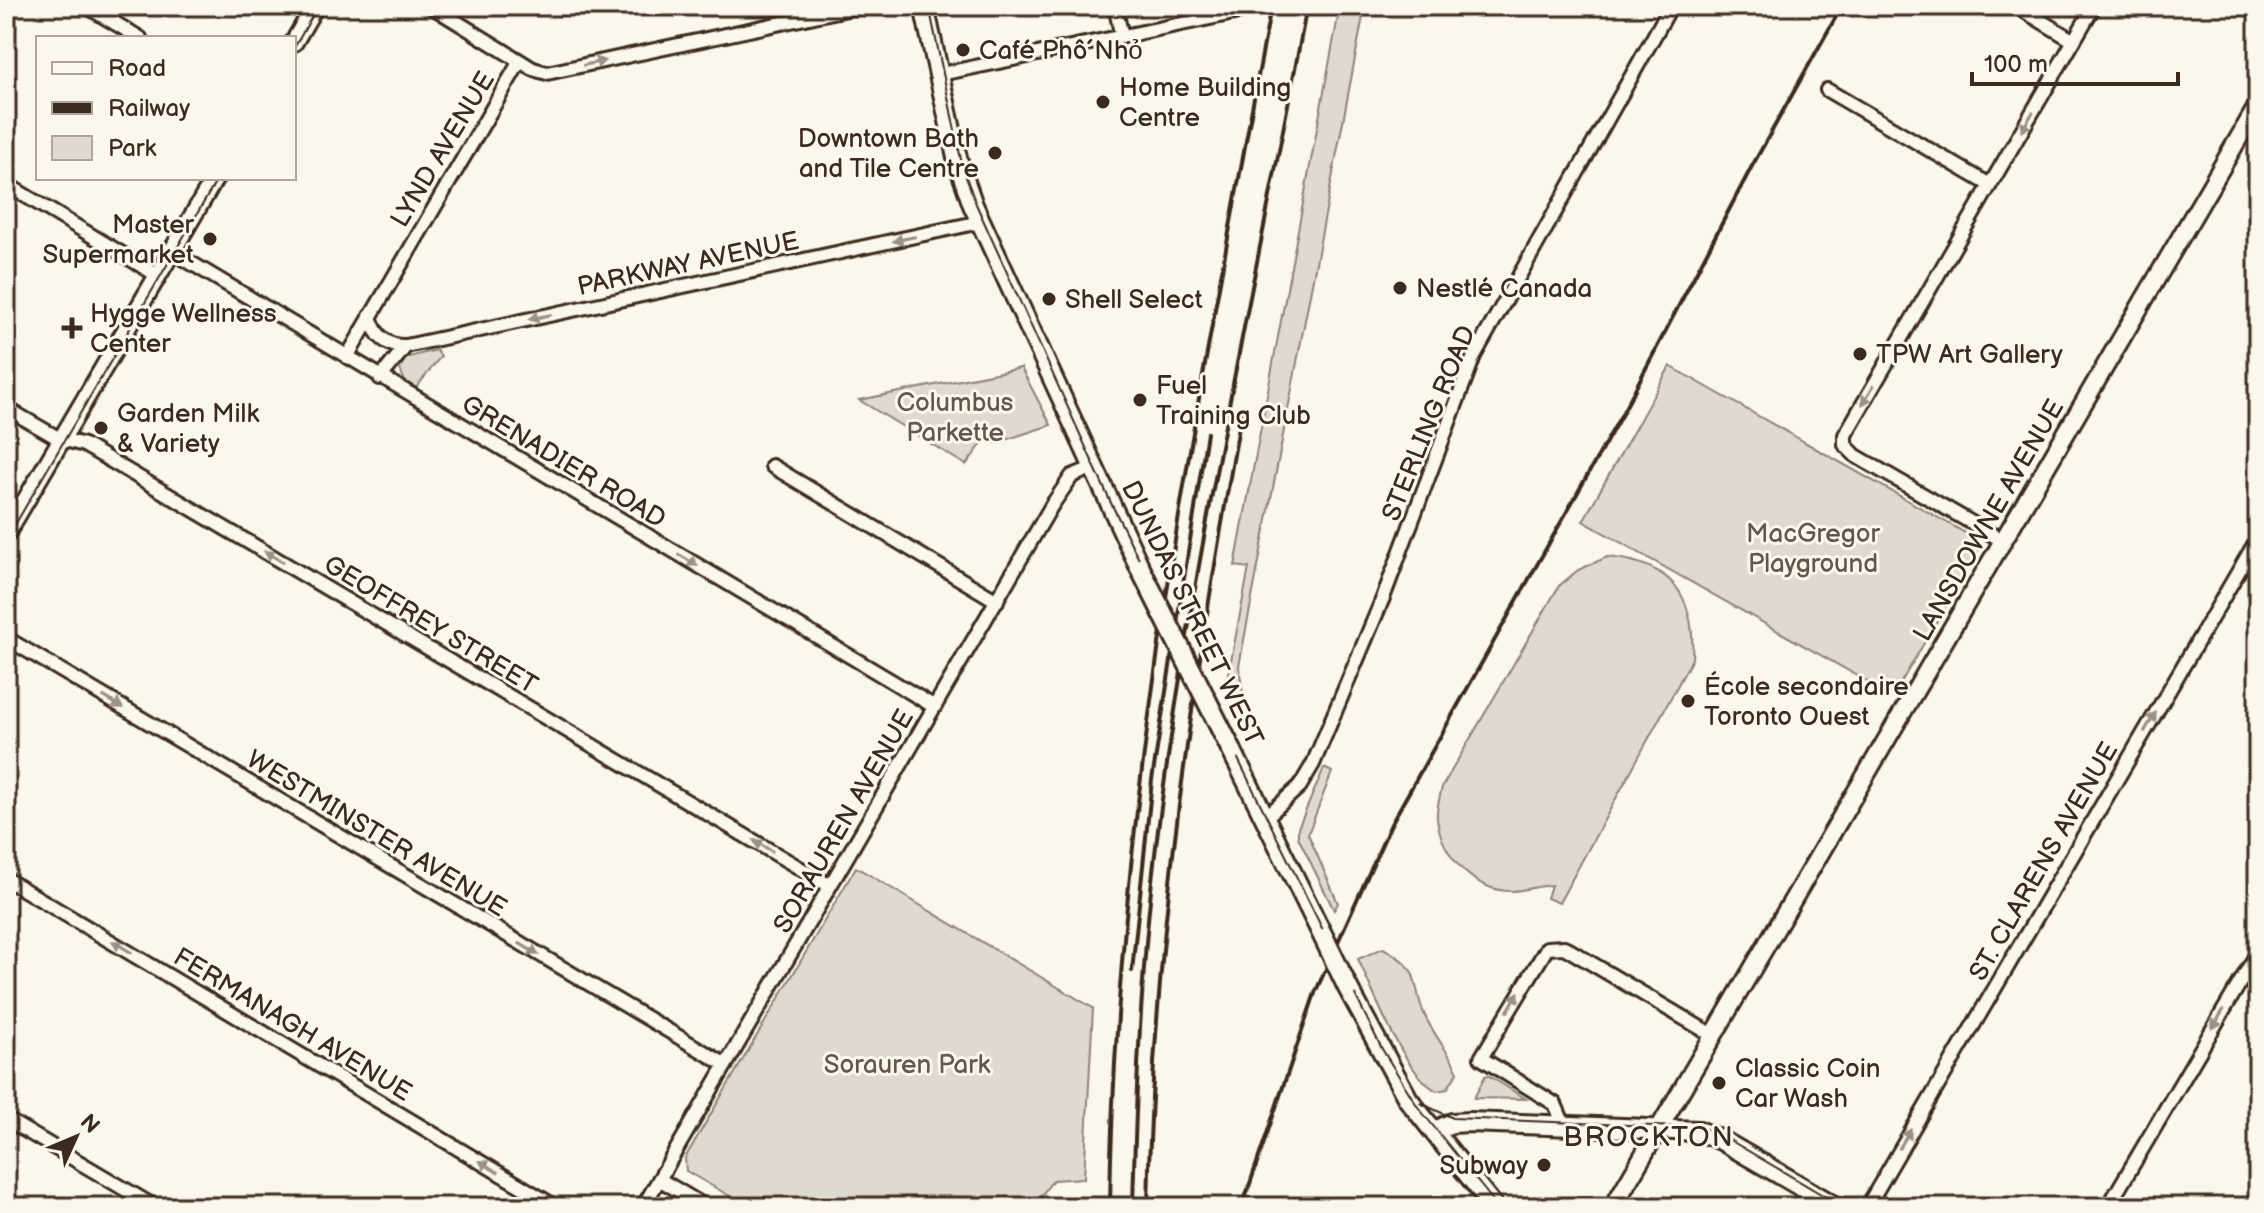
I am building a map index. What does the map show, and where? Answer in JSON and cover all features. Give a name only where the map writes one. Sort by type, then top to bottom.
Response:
[{"type":"main road","name":"DUNDAS STREET WEST","points":[[924,6],[958,162],[980,222],[1092,468],[1389,1069],[1494,1207]]},
{"type":"main road","points":[[1434,1132],[1456,1122],[1660,1127],[1713,1135],[1836,1207]]},
{"type":"street","points":[[86,6],[137,36]]},
{"type":"street","points":[[296,39],[315,6]]},
{"type":"street","points":[[431,6],[520,61]]},
{"type":"street","name":"LYND AVENUE","points":[[347,357],[520,61],[547,73],[861,6]]},
{"type":"street","points":[[1115,6],[1122,37]]},
{"type":"street","name":"STERLING ROAD","points":[[1265,818],[1300,786],[1313,764],[1383,598],[1474,356],[1671,6]]},
{"type":"street","points":[[2016,6],[2074,41]]},
{"type":"street","points":[[2003,541],[1856,456],[1845,445],[1848,427],[2094,6]]},
{"type":"street","points":[[941,74],[1239,12]]},
{"type":"street","points":[[1827,90],[1990,185]]},
{"type":"street","name":"LANSDOWNE AVENUE","points":[[1613,1207],[2258,105]]},
{"type":"street","points":[[6,534],[214,180]]},
{"type":"street","points":[[6,184],[157,275]]},
{"type":"street","name":"PARKWAY AVENUE","points":[[406,346],[980,222]]},
{"type":"street","name":"GRENADIER ROAD","points":[[171,251],[935,707]]},
{"type":"street","points":[[370,316],[375,331],[388,344],[406,346]]},
{"type":"street","points":[[380,378],[406,346]]},
{"type":"street","name":"GEOFFREY STREET","points":[[6,408],[62,439],[84,445],[830,886]]},
{"type":"street","points":[[772,466],[997,601]]},
{"type":"street","name":"SORAUREN AVENUE","points":[[643,1207],[1072,476],[1092,468]]},
{"type":"street","name":"ST. CLARENS AVENUE","points":[[1867,1207],[2258,538]]},
{"type":"street","name":"WESTMINSTER AVENUE","points":[[6,638],[726,1065]]},
{"type":"street","name":"FERMANAGH AVENUE","points":[[6,879],[556,1207]]},
{"type":"street","points":[[1564,1125],[1555,1104],[1481,1058],[1547,948],[1564,947],[1714,1036]]},
{"type":"street","points":[[2108,1207],[2258,952]]},
{"type":"street","points":[[6,1119],[155,1207]]},
{"type":"street","points":[[659,1179],[706,1207]]},
{"type":"green space","points":[[1340,6],[1365,6],[1239,666],[1243,694],[1236,697],[1228,676],[1249,568],[1235,566]]},
{"type":"green space","points":[[436,350],[441,356],[416,388],[405,382],[400,369],[405,358]]},
{"type":"green space","name":"MacGregor Playground","points":[[1670,366],[1974,538],[1978,551],[1893,696],[1583,521]]},
{"type":"green space","name":"Columbus Parkette","points":[[1021,368],[1051,425],[996,443],[986,438],[966,465],[859,400]]},
{"type":"green space","points":[[1607,557],[1649,567],[1664,575],[1676,587],[1690,617],[1692,659],[1559,903],[1547,898],[1551,885],[1499,890],[1485,885],[1462,869],[1445,845],[1437,818],[1442,787],[1559,586],[1578,570]]},
{"type":"green space","points":[[1324,768],[1332,772],[1308,834],[1338,903],[1334,910],[1298,837],[1298,828]]},
{"type":"green space","name":"Sorauren Park","points":[[856,867],[1093,1008],[1084,1178],[1053,1180],[1033,1207],[749,1207],[686,1171],[685,1158]]},
{"type":"green space","points":[[1383,948],[1411,971],[1426,1018],[1458,1072],[1447,1089],[1437,1091],[1413,1068],[1381,1011],[1358,959]]},
{"type":"green space","points":[[1485,1076],[1489,1076],[1526,1099],[1474,1098]]},
{"type":"tram line","points":[[296,44],[318,6]]},
{"type":"tram line","points":[[929,6],[963,169],[1111,503],[1382,1049],[1418,1107],[1498,1207]]},
{"type":"tram line","points":[[6,540],[217,180]]},
{"type":"tram line","points":[[1420,1103],[1453,1118],[1703,1128],[1728,1139],[1843,1207]]},
{"type":"railway","points":[[1110,1207],[1115,1055],[1127,904],[1144,754],[1189,454],[1271,6]]},
{"type":"railway","points":[[1133,1207],[1146,942],[1169,747],[1204,535],[1307,6]]},
{"type":"railway","points":[[1242,1207],[1315,993],[1391,824],[1623,412],[1751,168],[1842,6]]},
{"type":"railway","points":[[1148,1207],[1158,1006],[1167,906],[1192,707],[1242,410]]},
{"type":"railway","points":[[1132,971],[1152,780],[1207,433]]},
{"type":"place","name":"Café Phố Nhỏ","points":[[963,50]]},
{"type":"place","name":"Home Building Centre","points":[[1103,102]]},
{"type":"place","name":"Downtown Bath and Tile Centre","points":[[995,153]]},
{"type":"place","name":"Master Supermarket","points":[[210,239]]},
{"type":"place","name":"Nestlé Canada","points":[[1400,288]]},
{"type":"place","name":"Shell Select","points":[[1049,299]]},
{"type":"place","name":"Hygge Wellness Center","points":[[72,328]]},
{"type":"place","name":"TPW Art Gallery","points":[[1860,354]]},
{"type":"place","name":"Fuel Training Club","points":[[1140,400]]},
{"type":"place","name":"Garden Milk & Variety","points":[[101,428]]},
{"type":"place","name":"École secondaire Toronto Ouest","points":[[1688,701]]},
{"type":"place","name":"Classic Coin Car Wash","points":[[1719,1083]]},
{"type":"place","name":"Subway","points":[[1544,1165]]},
{"type":"district","name":"BROCKTON","points":[[1649,1136]]}]
